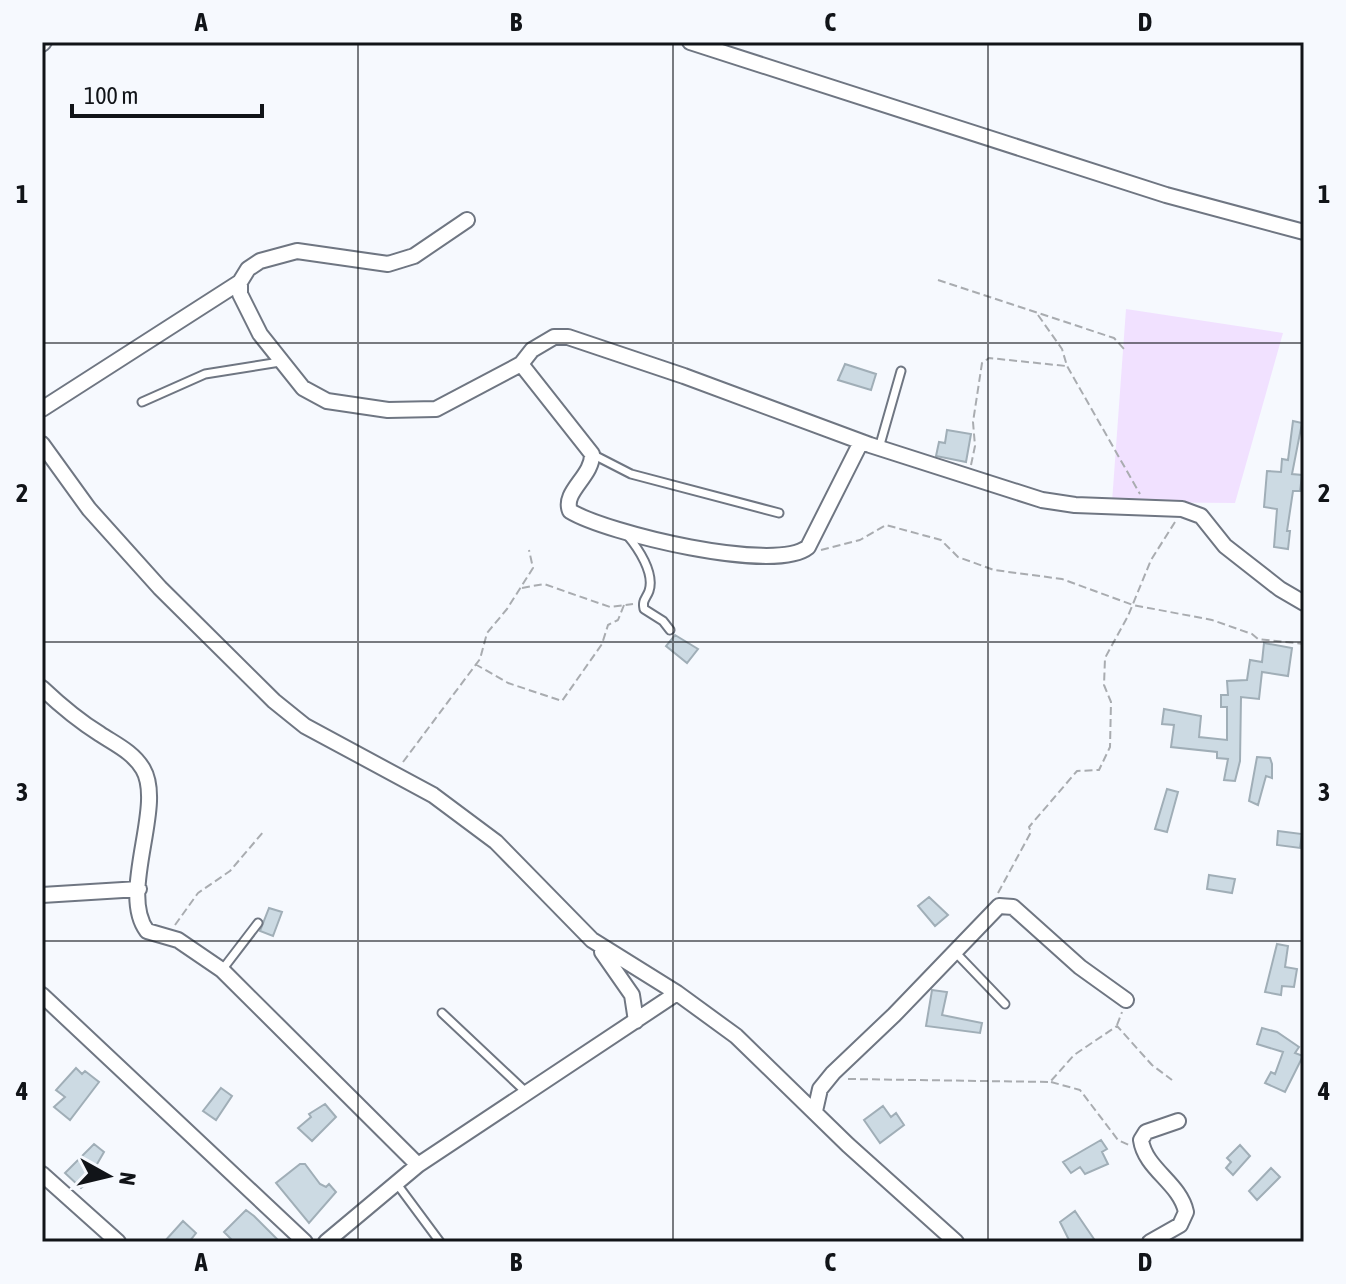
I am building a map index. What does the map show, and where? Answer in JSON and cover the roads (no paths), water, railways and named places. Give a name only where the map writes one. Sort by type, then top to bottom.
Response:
[{"type":"street","points":[[690,42],[1166,195],[1304,232]]},
{"type":"street","points":[[42,409],[240,282],[248,269],[260,261],[297,251],[388,264],[414,256],[467,220]]},
{"type":"street","points":[[240,282],[240,294],[260,334],[280,362],[303,388],[327,401],[388,410],[436,409],[521,364],[532,350],[554,337],[583,341],[861,442],[1056,503],[1182,509],[1201,516],[1225,546],[1280,589],[1304,603]]},
{"type":"street","points":[[521,364],[592,454],[592,464],[567,505],[577,515],[684,547],[730,553],[800,553],[808,547],[861,442]]},
{"type":"street","points":[[42,444],[48,464],[264,692],[305,726],[433,795],[496,842],[592,940],[632,995],[636,1021]]},
{"type":"street","points":[[42,688],[74,716],[124,749],[143,769],[148,794],[139,889],[141,923],[147,931],[194,949],[222,970],[418,1165]]},
{"type":"street","points":[[42,895],[139,889]]},
{"type":"street","points":[[815,1111],[820,1089],[833,1073],[999,906],[1013,907],[1080,967],[1126,1000]]},
{"type":"street","points":[[592,940],[677,993],[736,1036],[956,1242]]},
{"type":"street","points":[[326,1242],[418,1165],[529,1095],[677,993]]},
{"type":"street","points":[[42,995],[305,1242]]},
{"type":"street","points":[[1150,1242],[1180,1225],[1186,1212],[1178,1193],[1144,1151],[1141,1140],[1146,1132],[1178,1121]]},
{"type":"street","points":[[42,1174],[118,1242]]},
{"type":"lane","points":[[142,402],[205,374],[280,362]]},
{"type":"lane","points":[[879,448],[901,371]]},
{"type":"lane","points":[[592,454],[631,474],[779,513]]},
{"type":"lane","points":[[623,530],[640,550],[650,583],[642,603],[644,609],[663,621],[670,630]]},
{"type":"lane","points":[[222,970],[258,923]]},
{"type":"lane","points":[[954,951],[1005,1004]]},
{"type":"lane","points":[[442,1013],[529,1095]]},
{"type":"lane","points":[[397,1184],[440,1242]]}]
